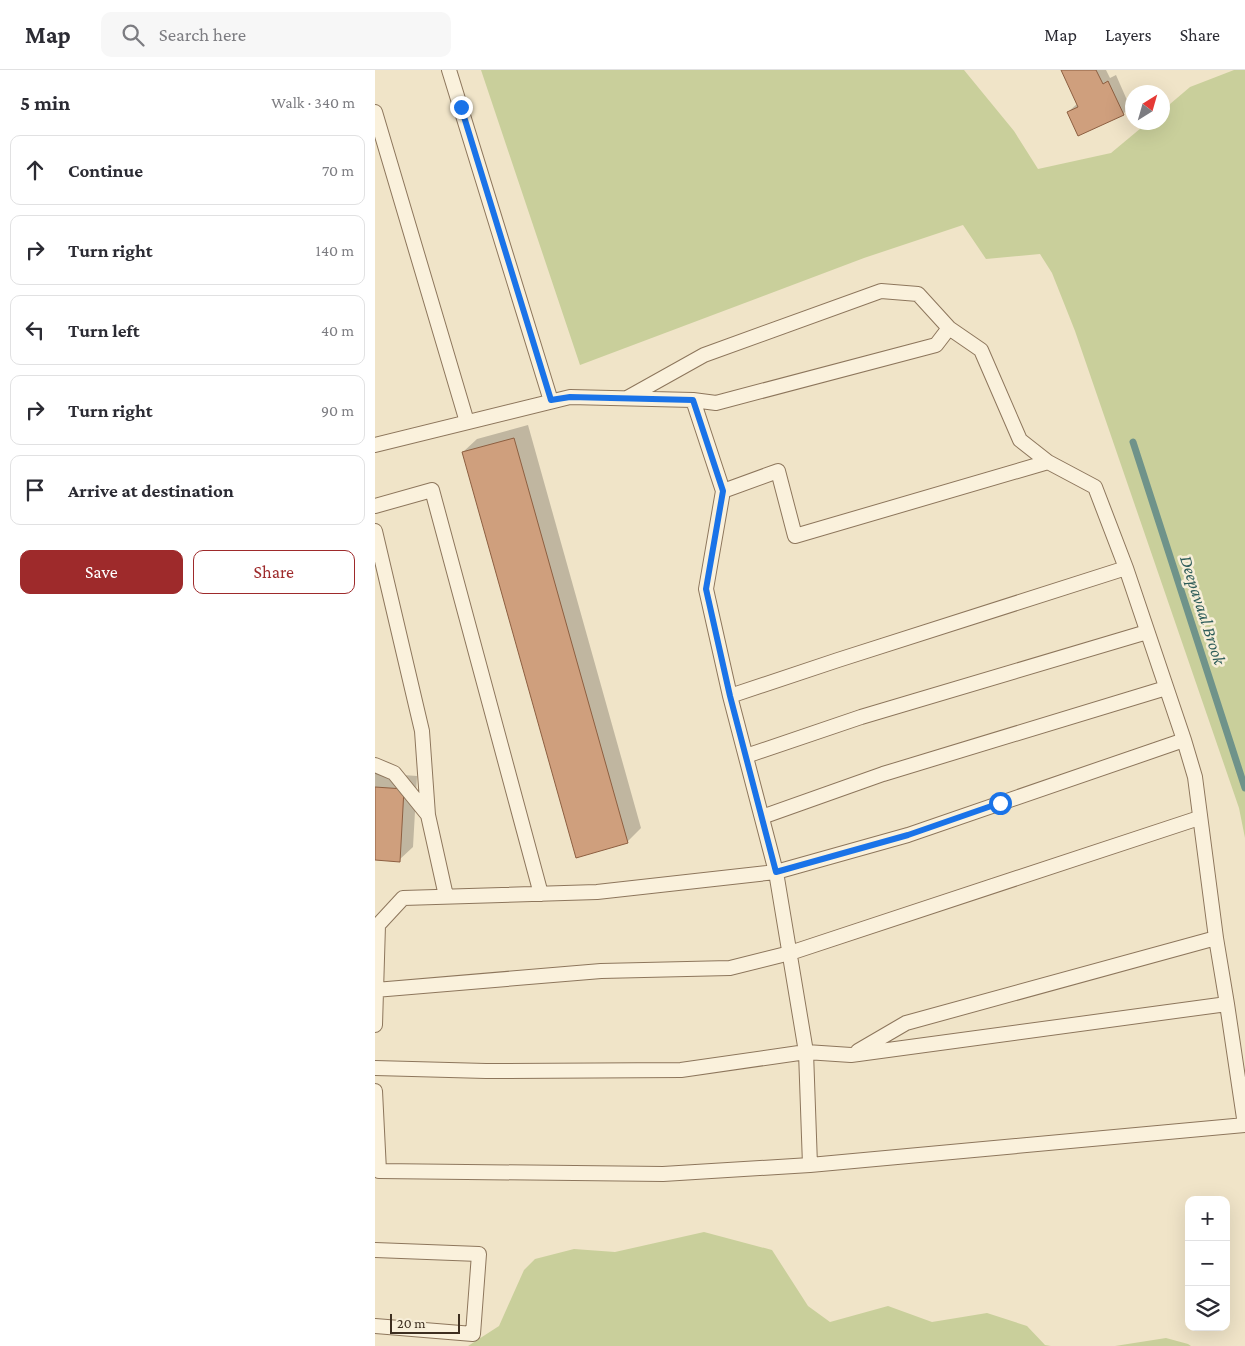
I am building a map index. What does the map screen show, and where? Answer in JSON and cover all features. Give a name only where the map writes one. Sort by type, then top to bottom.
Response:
[{"type":"lane","points":[[449,70],[551,400]]},
{"type":"lane","points":[[375,112],[467,422]]},
{"type":"lane","points":[[375,1091],[379,1171],[663,1174],[810,1165],[1245,1125],[1216,938],[1195,777],[1126,568],[1095,487],[1048,462],[1020,440],[981,350],[949,328],[917,294],[881,292],[704,355],[627,398]]},
{"type":"lane","points":[[375,445],[551,400],[570,397],[693,400],[716,403],[936,345],[949,328]]},
{"type":"lane","points":[[693,400],[723,491],[706,589],[730,696],[776,872],[807,1052],[810,1165]]},
{"type":"lane","points":[[723,491],[778,471],[795,536],[1048,462]]},
{"type":"lane","points":[[375,506],[431,490],[541,894]]},
{"type":"lane","points":[[375,531],[422,731],[428,815],[446,896]]},
{"type":"lane","points":[[730,696],[1126,568]]},
{"type":"lane","points":[[745,756],[861,717],[1147,632]]},
{"type":"lane","points":[[762,817],[883,774],[1165,688]]},
{"type":"lane","points":[[375,1025],[378,925],[403,898],[597,892],[776,872],[908,835],[1184,740]]},
{"type":"lane","points":[[375,765],[394,773],[428,815]]},
{"type":"lane","points":[[375,990],[601,971],[730,968],[790,953],[1199,818]]},
{"type":"lane","points":[[851,1055],[906,1023],[1216,938]]},
{"type":"lane","points":[[375,1068],[486,1071],[681,1070],[807,1052],[851,1055],[1227,1004]]},
{"type":"lane","points":[[375,1250],[479,1254],[473,1334],[375,1326]]},
{"type":"green space","points":[[481,70],[964,70],[1014,131],[1038,169],[1111,153],[1139,130],[1170,130],[1170,104],[1190,87],[1234,70],[1245,70],[1245,838],[1239,808],[1075,331],[1052,273],[1040,254],[986,259],[963,225],[864,258],[580,365]]},
{"type":"green space","points":[[704,1232],[772,1250],[808,1306],[830,1322],[888,1306],[932,1322],[987,1313],[1027,1326],[1045,1345],[1051,1346],[468,1346],[499,1326],[524,1270],[535,1259],[574,1249],[615,1252]]},
{"type":"green space","points":[[1166,1338],[1191,1346],[1115,1346]]},
{"type":"building","points":[[1061,70],[1096,70],[1103,84],[1108,81],[1124,115],[1078,136],[1067,112],[1078,107]]},
{"type":"building","points":[[514,438],[628,843],[576,858],[462,452]]},
{"type":"building","points":[[375,787],[404,789],[400,862],[375,860]]},
{"type":"waterway","name":"Deepavaal Brook","points":[[1133,442],[1245,788]]},
{"type":"route","points":[[461,107],[551,400],[570,397],[693,400],[723,491],[706,589],[730,696],[776,872],[908,835],[1000,803]]}]
